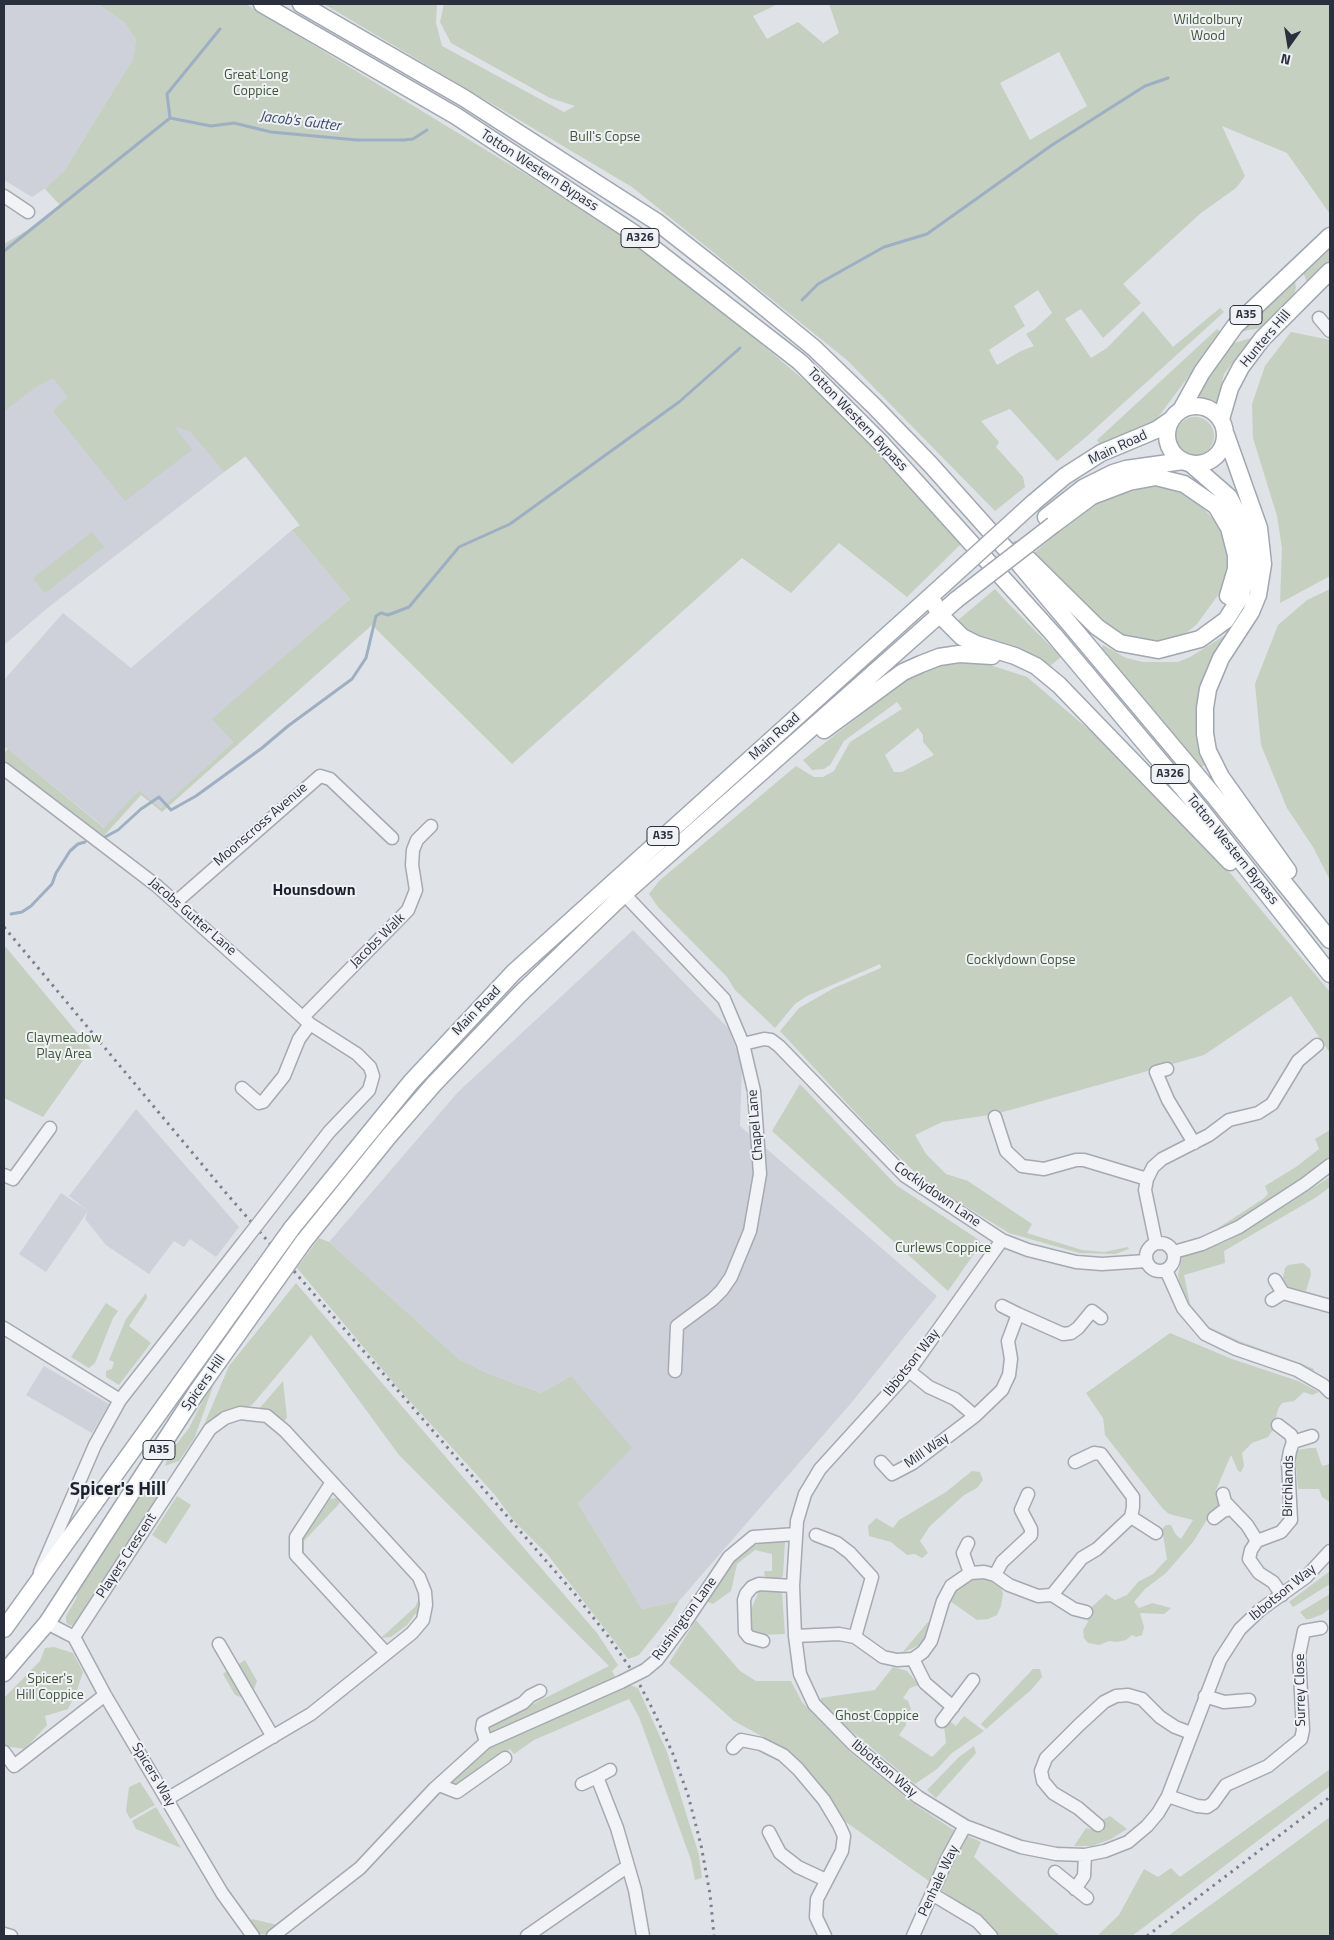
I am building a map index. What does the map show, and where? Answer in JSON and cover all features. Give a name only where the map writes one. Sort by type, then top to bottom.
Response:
[{"type":"main road","name":"Totton Western Bypass","points":[[262,4],[456,116],[635,234],[800,362],[882,444],[1054,635],[1201,810],[1330,974]]},
{"type":"main road","name":"Totton Western Bypass","points":[[301,4],[464,98],[657,222],[814,348],[931,465],[1021,566],[1215,796],[1328,937]]},
{"type":"main road","name":"Hunters Hill","points":[[1176,414],[1202,372],[1236,326],[1330,236]]},
{"type":"main road","name":"Hunters Hill","points":[[1221,418],[1230,388],[1241,367],[1262,339],[1330,271]]},
{"type":"main road","points":[[931,465],[1110,638],[1120,644],[1146,650],[1158,650],[1181,646],[1200,639],[1226,620],[1240,598],[1248,566],[1245,531],[1237,510],[1220,488],[1176,456],[1168,442],[1168,426],[1176,414],[1198,405],[1207,407],[1221,418],[1260,528],[1264,564],[1258,595],[1251,612],[1221,658],[1208,689],[1204,708],[1207,742],[1221,777],[1301,889],[1328,937]]},
{"type":"main road","name":"Main Road","points":[[404,1090],[457,1031],[521,966],[1034,503],[1065,476],[1101,453],[1156,430],[1176,414]]},
{"type":"main road","points":[[1186,462],[1207,462],[1214,458],[1224,444],[1226,436]]},
{"type":"main road","name":"Main Road","points":[[419,1102],[520,994],[624,894],[939,614],[1049,521],[1083,488],[1113,473],[1126,469],[1186,462]]},
{"type":"main road","points":[[1049,521],[1097,494],[1143,478],[1156,477],[1184,484],[1212,502],[1223,516],[1233,540],[1236,569],[1233,584],[1224,606],[1216,616],[1199,633],[1181,646]]},
{"type":"main road","points":[[938,590],[939,614],[957,632],[970,641],[1036,666],[1060,684],[1304,940]]},
{"type":"main road","points":[[789,749],[805,744],[903,672],[939,657],[959,654],[980,654],[1004,657],[1036,666]]},
{"type":"main road","name":"Spicers Hill","points":[[4,1629],[292,1228],[404,1090]]},
{"type":"main road","name":"Spicers Hill","points":[[4,1673],[47,1623],[196,1393],[304,1241],[419,1102]]},
{"type":"street","points":[[4,196],[28,212]]},
{"type":"street","points":[[1319,318],[1330,331]]},
{"type":"street","name":"Jacobs Gutter Lane","points":[[4,769],[176,902],[306,1020],[357,1054],[366,1061],[373,1072]]},
{"type":"street","name":"Moonscross Avenue","points":[[176,902],[320,776],[330,779],[392,838]]},
{"type":"street","name":"Jacobs Walk","points":[[242,1088],[259,1103],[263,1102],[284,1076],[306,1020],[408,910],[416,890],[412,865],[413,850],[418,840],[431,826]]},
{"type":"street","name":"Chapel Lane","points":[[624,894],[715,987],[731,1013],[743,1044],[754,1092],[760,1163],[753,1218],[746,1243],[722,1290],[707,1305],[681,1321],[677,1326],[675,1371]]},
{"type":"street","name":"Cocklydown Lane","points":[[743,1044],[764,1039],[778,1046],[905,1176],[1002,1240],[1028,1250],[1076,1262],[1102,1264],[1146,1261]]},
{"type":"street","points":[[1156,1242],[1146,1197],[1147,1178],[1157,1163],[1194,1143],[1229,1120],[1258,1113],[1272,1104],[1298,1060],[1317,1045]]},
{"type":"street","points":[[1167,1069],[1156,1072],[1168,1100],[1194,1143]]},
{"type":"street","name":"Spicers Hill","points":[[30,1595],[81,1476],[120,1400],[329,1132],[369,1090],[373,1072]]},
{"type":"street","points":[[995,1117],[1006,1151],[1022,1166],[1042,1169],[1076,1160],[1084,1160],[1147,1178]]},
{"type":"street","points":[[4,1175],[13,1179],[50,1128]]},
{"type":"street","points":[[1174,1252],[1202,1244],[1232,1230],[1306,1184],[1330,1165]]},
{"type":"street","name":"Ibbotson Way","points":[[1002,1240],[909,1371],[820,1469],[805,1494],[796,1534],[793,1586],[795,1636],[800,1674],[814,1704],[854,1745],[918,1797],[965,1826],[1021,1847],[1056,1854],[1085,1855],[1105,1852],[1128,1842],[1147,1826],[1168,1796],[1220,1660],[1240,1629],[1306,1577],[1330,1551]]},
{"type":"street","points":[[1156,1242],[1169,1245],[1174,1252],[1174,1261],[1166,1270],[1154,1270],[1146,1261],[1147,1250],[1156,1242]]},
{"type":"street","points":[[1166,1270],[1183,1308],[1205,1334],[1236,1349],[1297,1370],[1328,1384]]},
{"type":"street","points":[[1275,1280],[1278,1296],[1330,1306]]},
{"type":"street","points":[[1002,1306],[1063,1334],[1071,1333],[1078,1328],[1092,1311],[1101,1318]]},
{"type":"street","name":"Mill Way","points":[[881,1462],[892,1474],[913,1462],[975,1416],[1002,1390],[1010,1375],[1012,1359],[1008,1341],[1018,1314]]},
{"type":"street","points":[[4,1328],[120,1400]]},
{"type":"street","points":[[909,1371],[929,1387],[955,1399],[975,1416]]},
{"type":"street","name":"Players Crescent","points":[[74,1636],[210,1429],[225,1418],[240,1412],[267,1416],[285,1431],[419,1577],[425,1592],[426,1606],[423,1620],[412,1633],[311,1714],[167,1799]]},
{"type":"street","name":"Birchlands","points":[[1258,1541],[1281,1532],[1291,1520],[1288,1462],[1293,1442],[1291,1435],[1278,1426]]},
{"type":"street","name":"Birchlands","points":[[1293,1442],[1312,1436]]},
{"type":"street","points":[[1052,1595],[1082,1558],[1097,1549],[1131,1518],[1133,1497],[1104,1457],[1098,1452],[1075,1462]]},
{"type":"street","points":[[332,1482],[296,1537],[296,1555],[386,1653]]},
{"type":"street","points":[[995,1575],[1002,1562],[1031,1535],[1032,1529],[1016,1513],[1028,1494]]},
{"type":"street","points":[[1223,1494],[1225,1502],[1247,1525],[1258,1541],[1251,1550],[1249,1558],[1259,1573],[1273,1582],[1282,1595]]},
{"type":"street","points":[[1214,1518],[1223,1511],[1231,1510]]},
{"type":"street","points":[[1131,1518],[1156,1533]]},
{"type":"street","name":"Rushington Lane","points":[[273,1936],[360,1868],[439,1785],[486,1742],[645,1670],[657,1660],[729,1557],[753,1538],[796,1534]]},
{"type":"street","points":[[816,1536],[844,1548],[872,1576],[855,1637]]},
{"type":"street","points":[[968,1543],[963,1553],[970,1573]]},
{"type":"street","points":[[795,1636],[826,1633],[855,1637],[883,1657],[897,1660],[913,1659],[923,1652],[931,1641],[943,1601],[951,1586],[970,1573],[995,1575],[1021,1591],[1038,1596],[1052,1595],[1074,1608],[1086,1612]]},
{"type":"street","points":[[763,1642],[749,1637],[745,1632],[744,1600],[752,1588],[759,1584],[793,1586]]},
{"type":"street","points":[[47,1623],[74,1636]]},
{"type":"street","name":"Surrey Close","points":[[1168,1796],[1197,1806],[1207,1807],[1213,1803],[1226,1785],[1268,1766],[1301,1739],[1303,1730],[1299,1655],[1301,1630],[1321,1628]]},
{"type":"street","name":"Spicers Way","points":[[74,1636],[106,1695],[222,1893],[253,1936]]},
{"type":"street","points":[[219,1644],[273,1737]]},
{"type":"street","points":[[913,1659],[929,1688],[953,1707]]},
{"type":"street","points":[[942,1721],[973,1680]]},
{"type":"street","points":[[486,1742],[482,1729],[483,1723],[523,1703],[530,1696],[540,1691]]},
{"type":"street","points":[[4,1752],[14,1766],[106,1695]]},
{"type":"street","points":[[1098,1825],[1078,1808],[1053,1793],[1043,1781],[1041,1771],[1046,1758],[1079,1725],[1104,1702],[1116,1696],[1128,1695],[1142,1699],[1160,1717],[1175,1727],[1191,1733]]},
{"type":"street","points":[[1205,1696],[1224,1702],[1249,1700]]},
{"type":"street","points":[[732,1748],[741,1740],[761,1744],[782,1754],[798,1769],[824,1800],[844,1836],[842,1851],[817,1900],[816,1917],[825,1936]]},
{"type":"street","points":[[439,1785],[457,1792],[505,1758]]},
{"type":"street","points":[[582,1784],[610,1770]]},
{"type":"street","points":[[597,1776],[617,1828],[635,1890],[643,1936]]},
{"type":"street","name":"Penhale Way","points":[[913,1936],[965,1826]]},
{"type":"street","points":[[769,1832],[780,1853],[798,1867],[826,1880]]},
{"type":"street","points":[[1075,1889],[1084,1876],[1085,1855]]},
{"type":"street","points":[[527,1936],[628,1866]]},
{"type":"street","points":[[1055,1872],[1087,1898]]},
{"type":"street","points":[[932,1894],[977,1920],[991,1936]]},
{"type":"street","points":[[4,1934],[11,1936]]},
{"type":"shaded area","points":[[4,4],[98,4],[125,23],[136,40],[133,59],[64,171],[52,184],[32,197],[4,180]]},
{"type":"shaded area","points":[[231,146],[354,594],[245,456],[50,606],[4,645],[4,313]]},
{"type":"shaded area","points":[[292,530],[350,599],[213,719],[233,742],[161,808],[139,790],[105,828],[4,746],[4,680],[63,613],[131,668]]},
{"type":"shaded area","points":[[633,930],[728,1028],[742,1064],[740,1126],[937,1296],[852,1402],[679,1601],[642,1609],[578,1503],[571,1376],[541,1393],[489,1374],[460,1360],[329,1242],[458,1092]]},
{"type":"shaded area","points":[[136,1109],[239,1227],[216,1257],[190,1239],[184,1247],[174,1241],[149,1274],[106,1245],[85,1219],[88,1211],[69,1196]]},
{"type":"shaded area","points":[[61,1193],[88,1211],[46,1272],[19,1254]]},
{"type":"shaded area","points":[[44,1366],[109,1404],[92,1433],[26,1395]]},
{"type":"green space","name":"Great Long Coppice","points":[[98,4],[246,4],[532,178],[634,244],[725,313],[825,398],[921,495],[961,544],[907,597],[839,543],[791,593],[742,558],[512,764],[372,625],[162,812],[141,795],[102,838],[4,763],[4,753],[8,749],[104,828],[139,790],[161,808],[233,742],[212,719],[350,599],[292,530],[300,525],[246,456],[224,472],[191,432],[174,426],[192,450],[125,501],[53,411],[68,397],[53,378],[36,387],[4,411],[4,244],[31,228],[60,205],[45,189],[64,171],[133,59],[136,40],[125,23]]},
{"type":"green space","points":[[324,4],[437,4],[436,23],[442,46],[564,112],[575,106],[550,98],[451,43],[440,22],[444,4],[778,4],[753,16],[767,39],[798,22],[823,43],[839,33],[829,4],[1330,4],[1330,214],[1287,153],[1222,126],[1245,176],[1236,188],[1201,213],[1123,284],[1141,303],[1103,338],[1081,309],[1065,319],[1091,358],[1107,348],[1143,311],[1173,347],[1220,308],[1224,312],[1057,461],[1010,409],[981,421],[999,442],[996,447],[1023,477],[1025,487],[995,511],[847,360],[632,187]],"holes":[[[1059,52],[1087,106],[1030,140],[1000,83]],[[1038,290],[1052,313],[1035,329],[1026,334],[1034,346],[997,365],[989,350],[1025,326],[1014,306]]]},
{"type":"green space","points":[[1330,243],[1330,261],[1307,283],[1302,269]]},
{"type":"green space","points":[[1294,277],[1296,287],[1294,295],[1260,328],[1238,332]]},
{"type":"green space","points":[[1217,329],[1221,333],[1153,424],[1101,447],[1097,440]]},
{"type":"green space","points":[[1291,332],[1330,340],[1330,576],[1280,603],[1282,548],[1277,516],[1253,438],[1252,404],[1265,366]]},
{"type":"green space","points":[[1251,338],[1224,374],[1217,403],[1195,398],[1230,341],[1234,343]]},
{"type":"green space","points":[[1195,417],[1208,423],[1214,436],[1208,449],[1195,455],[1182,449],[1176,436],[1182,423]]},
{"type":"green space","points":[[1151,486],[1173,487],[1189,495],[1203,508],[1220,527],[1226,542],[1227,565],[1226,578],[1221,591],[1197,624],[1184,635],[1143,644],[1109,630],[1032,555],[1076,516],[1098,501]]},
{"type":"green space","points":[[92,532],[104,547],[45,593],[33,578]]},
{"type":"green space","points":[[995,589],[1061,657],[1050,666],[1010,645],[971,633],[957,621]]},
{"type":"green space","points":[[1330,589],[1330,880],[1313,847],[1287,808],[1261,745],[1255,684],[1278,625],[1307,600]]},
{"type":"green space","points":[[1224,636],[1229,638],[1207,673],[1206,764],[1199,769],[1100,653],[1103,645],[1126,658],[1143,662],[1178,662],[1190,657]]},
{"type":"green space","name":"Cocklydown Copse","points":[[981,662],[1027,677],[1114,751],[1231,874],[1330,992],[1330,1053],[1291,996],[1204,1055],[996,1114],[942,1122],[915,1135],[926,1154],[946,1174],[968,1181],[1032,1224],[1027,1233],[1082,1250],[1104,1252],[1128,1247],[1129,1249],[1115,1254],[1079,1253],[1009,1233],[939,1190],[919,1176],[880,1139],[780,1031],[799,1008],[834,988],[881,968],[880,964],[807,996],[795,1004],[775,1028],[735,990],[727,977],[658,907],[649,894],[659,881],[796,766],[814,777],[823,777],[834,771],[850,742],[902,709],[897,702],[844,741],[830,765],[824,769],[812,770],[803,760],[915,674],[944,665]],"holes":[[[918,728],[923,735],[923,742],[934,755],[902,772],[894,772],[885,755]]]},
{"type":"green space","name":"Claymeadow Play Area","points":[[4,945],[91,1049],[43,1117],[4,1098]]},
{"type":"green space","name":"Curlews Coppice","points":[[800,1084],[896,1185],[979,1240],[981,1244],[948,1291],[772,1131]]},
{"type":"green space","points":[[1330,1130],[1330,1159],[1276,1197],[1220,1230],[1218,1228],[1263,1199],[1268,1194],[1265,1186],[1296,1167],[1319,1149],[1315,1139]]},
{"type":"green space","points":[[1330,1177],[1330,1187],[1315,1198],[1224,1251],[1225,1263],[1184,1275],[1190,1304],[1209,1327],[1239,1341],[1314,1369],[1312,1373],[1214,1334],[1193,1315],[1181,1290],[1178,1275],[1182,1257],[1223,1243],[1242,1233]]},
{"type":"green space","points":[[319,1238],[329,1242],[460,1360],[489,1374],[541,1393],[571,1376],[632,1448],[578,1503],[642,1609],[679,1601],[671,1615],[639,1655],[628,1659],[548,1555],[514,1521],[495,1495],[397,1387],[297,1268]]},
{"type":"green space","points":[[1303,1263],[1310,1269],[1311,1274],[1306,1291],[1284,1287],[1282,1282],[1285,1268],[1288,1265]]},
{"type":"green space","points":[[296,1283],[597,1633],[618,1665],[612,1671],[616,1678],[492,1734],[488,1730],[493,1724],[609,1666],[399,1455],[311,1335],[252,1405],[218,1416],[201,1432],[229,1366]]},
{"type":"green space","points":[[146,1293],[147,1298],[129,1326],[151,1343],[119,1385],[106,1377],[106,1371],[112,1369],[114,1362],[109,1360],[126,1319]]},
{"type":"green space","points":[[106,1303],[118,1311],[113,1318],[95,1363],[89,1368],[71,1357]]},
{"type":"green space","points":[[1170,1333],[1232,1359],[1298,1381],[1319,1392],[1312,1395],[1304,1392],[1294,1401],[1282,1403],[1278,1409],[1273,1430],[1268,1437],[1252,1443],[1242,1453],[1244,1466],[1241,1472],[1238,1471],[1231,1455],[1216,1490],[1221,1496],[1221,1504],[1213,1510],[1193,1542],[1166,1573],[1145,1589],[1134,1602],[1139,1608],[1152,1603],[1171,1608],[1164,1614],[1140,1613],[1144,1627],[1142,1635],[1136,1637],[1132,1635],[1126,1640],[1109,1641],[1099,1645],[1088,1643],[1084,1638],[1083,1630],[1088,1622],[1085,1613],[1106,1594],[1115,1600],[1127,1595],[1138,1582],[1153,1574],[1167,1559],[1162,1529],[1166,1525],[1171,1525],[1176,1535],[1181,1539],[1193,1520],[1169,1514],[1163,1509],[1105,1435],[1103,1418],[1086,1393]]},
{"type":"green space","points":[[215,1381],[194,1439],[179,1461],[165,1466],[168,1455],[189,1428],[208,1390]]},
{"type":"green space","points":[[283,1381],[287,1418],[283,1422],[258,1410]]},
{"type":"green space","points":[[1316,1448],[1322,1466],[1330,1464],[1330,1502],[1322,1497],[1319,1489],[1298,1489],[1295,1455],[1297,1450]]},
{"type":"green space","points":[[972,1471],[980,1472],[983,1480],[977,1488],[964,1495],[930,1526],[920,1541],[928,1553],[922,1558],[915,1554],[907,1555],[891,1542],[869,1536],[868,1526],[876,1518],[893,1528],[899,1520],[946,1492]]},
{"type":"green space","points":[[146,1482],[157,1493],[162,1494],[75,1626],[69,1625],[66,1622],[66,1616],[76,1599],[80,1585]]},
{"type":"green space","points":[[177,1496],[191,1505],[166,1544],[152,1535]]},
{"type":"green space","points":[[335,1498],[341,1500],[339,1504],[304,1541],[304,1556],[298,1545],[326,1500]]},
{"type":"green space","points":[[768,1541],[785,1542],[783,1575],[781,1578],[765,1578],[764,1571],[772,1571],[772,1554],[755,1550],[737,1564],[731,1591],[713,1604],[708,1602],[709,1596],[743,1549]]},
{"type":"green space","points":[[1330,1571],[1330,1584],[1293,1607],[1289,1602]]},
{"type":"green space","points":[[983,1577],[994,1580],[1000,1585],[1003,1593],[997,1615],[988,1619],[977,1620],[950,1601],[952,1593],[969,1578]]},
{"type":"green space","points":[[759,1591],[781,1591],[785,1634],[761,1635],[751,1631],[748,1624],[750,1612]]},
{"type":"green space","points":[[1330,1594],[1330,1608],[1323,1614],[1306,1619],[1300,1612]]},
{"type":"green space","points":[[420,1597],[419,1613],[415,1614],[407,1625],[391,1637],[381,1638],[415,1607]]},
{"type":"green space","points":[[696,1620],[740,1671],[756,1681],[791,1681],[802,1702],[849,1751],[917,1806],[952,1829],[981,1842],[974,1857],[1060,1936],[997,1936],[985,1921],[846,1822],[808,1771],[785,1749],[734,1721],[669,1663]]},
{"type":"green space","points":[[931,1621],[929,1633],[920,1645],[902,1653],[927,1623]]},
{"type":"green space","name":"Spicer's Hill Coppice","points":[[54,1647],[73,1653],[83,1672],[68,1709],[45,1716],[47,1725],[25,1749],[4,1746],[4,1698],[40,1661],[45,1648]]},
{"type":"green space","points":[[245,1660],[257,1681],[253,1692],[237,1665]]},
{"type":"green space","name":"Ghost Coppice","points":[[893,1667],[907,1671],[919,1685],[910,1688],[903,1698],[908,1701],[911,1709],[906,1718],[906,1725],[899,1735],[932,1757],[946,1743],[944,1726],[948,1720],[956,1726],[964,1716],[984,1731],[952,1753],[937,1769],[915,1784],[820,1705],[821,1698],[875,1690]]},
{"type":"green space","points":[[1033,1669],[1040,1669],[1042,1677],[1032,1689],[986,1729],[981,1724]]},
{"type":"green space","points":[[229,1670],[244,1698],[235,1695],[223,1674]]},
{"type":"green space","points":[[630,1685],[638,1688],[667,1752],[699,1855],[702,1878],[695,1880],[691,1860],[639,1717],[629,1699],[534,1740],[514,1754],[510,1749],[456,1786],[449,1784],[448,1781],[489,1747]]},
{"type":"green space","points":[[974,1746],[976,1753],[936,1798],[927,1790],[959,1757]]},
{"type":"green space","points":[[1330,1769],[1330,1786],[1132,1936],[1097,1936],[1119,1915],[1144,1869],[1158,1877],[1171,1868],[1180,1877]]},
{"type":"green space","points":[[140,1782],[155,1805],[130,1819],[126,1811],[129,1787]]},
{"type":"green space","points":[[156,1807],[181,1848],[136,1829],[132,1821]]},
{"type":"green space","points":[[1110,1816],[1127,1829],[1111,1839],[1092,1846],[1074,1846],[1086,1828],[1101,1832],[1104,1830],[1102,1820]]},
{"type":"green space","points":[[1330,1817],[1330,1936],[1168,1936],[1242,1882]]},
{"type":"green space","points":[[252,1919],[282,1926],[271,1935],[260,1934],[248,1923]]},
{"type":"waterway","name":"Jacob's Gutter","points":[[170,118],[167,94],[220,29]]},
{"type":"waterway","points":[[802,300],[818,284],[884,247],[927,234],[1052,145],[1145,86],[1168,78]]},
{"type":"waterway","name":"Jacob's Gutter","points":[[4,251],[170,118],[211,126],[234,123],[271,132],[357,140],[413,139],[427,130]]},
{"type":"waterway","points":[[105,837],[118,830],[141,809],[159,797],[171,810],[196,796],[352,679],[366,658],[376,616],[381,613],[388,615],[409,607],[459,547],[510,524],[679,402],[740,348]]},
{"type":"waterway","points":[[11,914],[22,912],[31,906],[52,884],[56,873],[70,851],[78,844],[85,842]]},
{"type":"railway","points":[[4,927],[226,1193],[574,1593],[607,1635],[633,1672],[653,1710],[673,1754],[688,1795],[701,1845],[710,1894],[714,1936]]},
{"type":"railway","points":[[1147,1936],[1330,1797]]},
{"type":"district","name":"Hounsdown","points":[[314,891]]},
{"type":"district","name":"Spicer's Hill","points":[[118,1490]]},
{"type":"park label","name":"Wildcolbury Wood","points":[[1208,30]]},
{"type":"park label","name":"Bull's Copse","points":[[605,138]]}]
